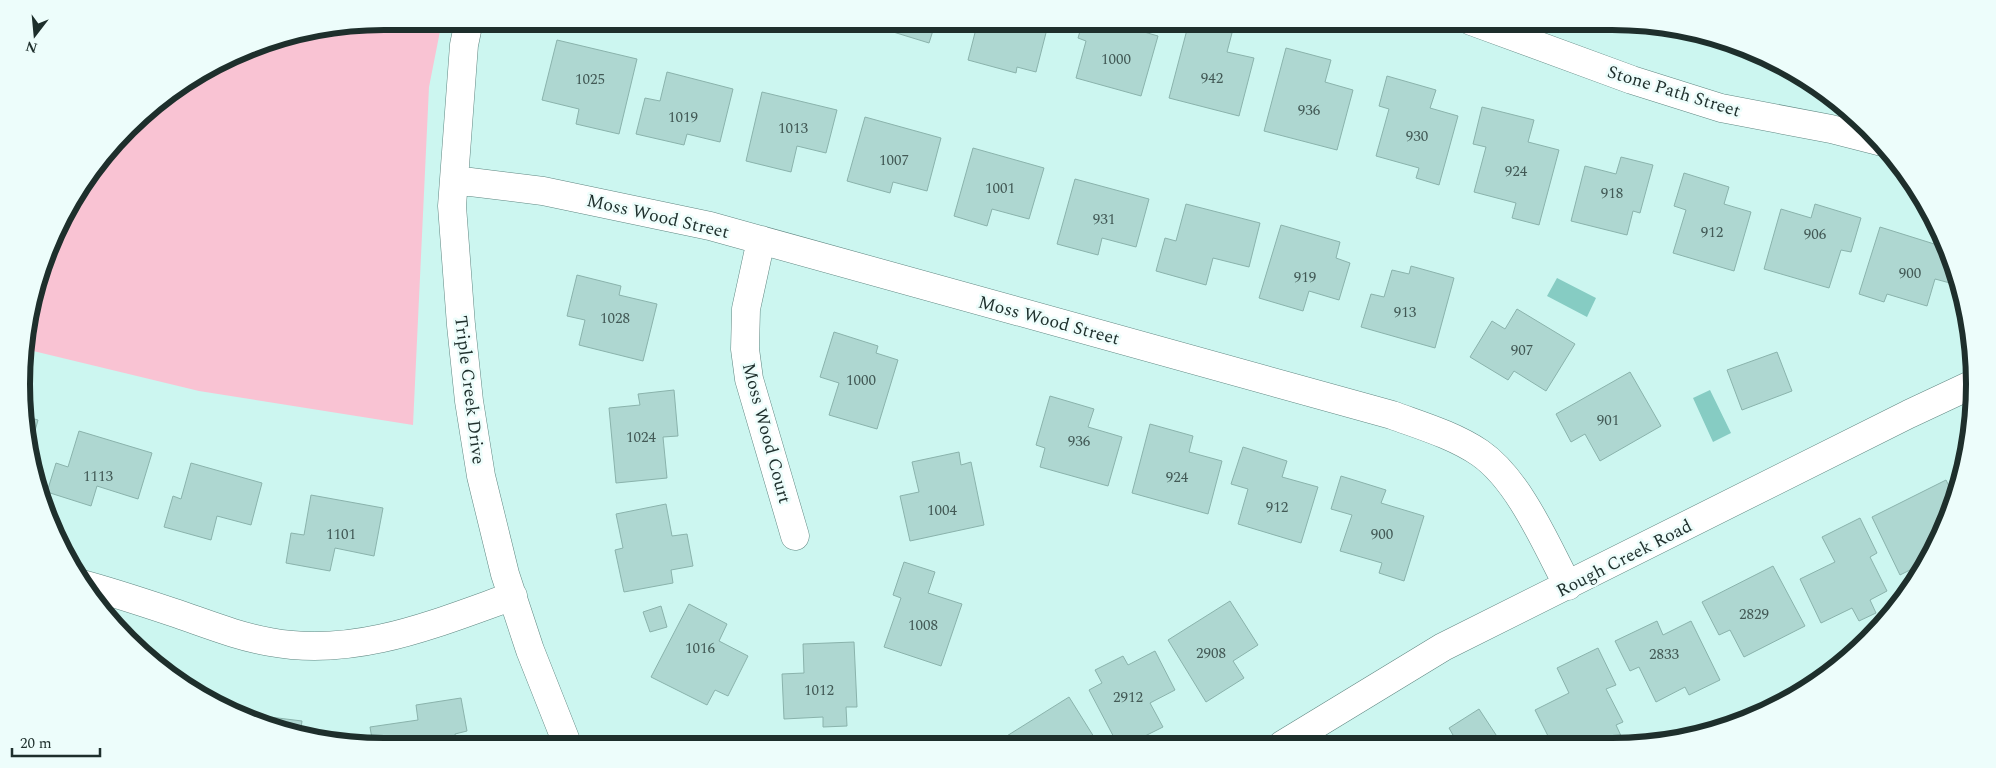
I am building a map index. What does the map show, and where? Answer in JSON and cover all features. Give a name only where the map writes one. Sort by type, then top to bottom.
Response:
[{"type":"street","name":"Triple Creek Drive","points":[[467,30],[464,45],[453,216],[460,324],[469,401],[481,476],[505,574],[530,650],[565,738]]},
{"type":"street","name":"Stone Path Street","points":[[1496,30],[1632,80],[1721,108],[1831,129],[1866,138]]},
{"type":"street","name":"Moss Wood Street","points":[[454,180],[543,191],[710,226],[1388,414],[1440,432],[1482,454],[1508,479],[1535,523],[1568,586]]},
{"type":"street","name":"Moss Wood Court","points":[[761,240],[746,309],[745,349],[749,379],[795,536]]},
{"type":"street","name":"Rough Creek Road","points":[[1292,738],[1443,647],[1966,387]]},
{"type":"street","points":[[95,588],[170,611],[238,635],[271,643],[304,646],[333,646],[375,641],[414,631],[512,596]]},
{"type":"shaded area","points":[[384,30],[440,30],[429,87],[413,425],[199,391],[32,351],[37,315],[49,270],[67,227],[90,187],[118,151],[168,103],[207,77],[249,57],[292,42],[338,33]]},
{"type":"water","points":[[1557,278],[1596,298],[1587,317],[1547,296]]},
{"type":"water","points":[[1710,390],[1731,433],[1713,442],[1693,398]]},
{"type":"building","points":[[887,30],[933,30],[929,43]]},
{"type":"building","points":[[976,30],[1047,30],[1036,72],[1017,67],[1016,73],[968,60]]},
{"type":"building","points":[[1080,30],[1137,30],[1158,36],[1141,96],[1076,78],[1086,41],[1078,38]]},
{"type":"building","points":[[1187,30],[1220,30],[1232,33],[1227,52],[1254,58],[1239,116],[1169,98]]},
{"type":"building","points":[[557,40],[637,59],[619,134],[576,124],[579,109],[542,100]]},
{"type":"building","points":[[1286,48],[1331,60],[1325,82],[1353,90],[1337,150],[1264,131]]},
{"type":"building","points":[[667,72],[733,89],[720,142],[687,134],[684,145],[636,134],[645,98],[660,101]]},
{"type":"building","points":[[1387,76],[1436,90],[1430,108],[1458,116],[1439,185],[1416,178],[1419,168],[1376,156],[1389,109],[1379,106]]},
{"type":"building","points":[[762,92],[837,110],[826,153],[797,146],[791,172],[746,161]]},
{"type":"building","points":[[1482,107],[1534,120],[1528,142],[1559,150],[1539,225],[1512,218],[1516,203],[1474,192],[1486,147],[1473,144]]},
{"type":"building","points":[[865,117],[941,138],[927,191],[893,182],[890,193],[847,181]]},
{"type":"building","points":[[973,148],[1044,168],[1029,219],[992,209],[987,226],[954,216]]},
{"type":"building","points":[[1621,157],[1653,165],[1640,213],[1633,211],[1627,235],[1571,221],[1585,166],[1616,174]]},
{"type":"building","points":[[1684,173],[1729,187],[1724,204],[1751,212],[1734,271],[1673,253],[1686,210],[1674,206]]},
{"type":"building","points":[[1075,179],[1149,199],[1136,247],[1102,238],[1098,255],[1057,244]]},
{"type":"building","points":[[1186,204],[1260,223],[1249,267],[1213,258],[1206,285],[1156,271],[1165,238],[1176,241]]},
{"type":"building","points":[[1815,204],[1861,218],[1851,252],[1841,250],[1829,288],[1764,269],[1781,209],[1811,218]]},
{"type":"building","points":[[1281,225],[1340,242],[1336,258],[1350,263],[1339,300],[1309,291],[1303,311],[1259,298]]},
{"type":"building","points":[[1880,227],[1937,245],[1951,281],[1950,283],[1935,279],[1927,306],[1887,294],[1884,302],[1859,294]]},
{"type":"building","points":[[1411,266],[1454,278],[1435,348],[1361,327],[1371,294],[1384,297],[1392,270],[1409,274]]},
{"type":"building","points":[[577,275],[621,286],[619,295],[657,304],[643,361],[579,345],[585,320],[567,316]]},
{"type":"building","points":[[1517,309],[1575,344],[1546,391],[1514,371],[1508,380],[1470,357],[1492,321],[1505,329]]},
{"type":"building","points":[[834,332],[878,346],[876,353],[898,360],[877,429],[829,415],[839,383],[820,377]]},
{"type":"building","points":[[1777,352],[1792,391],[1742,410],[1727,370]]},
{"type":"building","points":[[1630,372],[1661,426],[1600,461],[1585,434],[1571,442],[1556,414]]},
{"type":"building","points":[[674,390],[678,436],[663,437],[667,478],[616,483],[609,408],[640,405],[638,394]]},
{"type":"building","points":[[1050,396],[1094,409],[1088,427],[1122,437],[1108,486],[1040,467],[1045,448],[1036,445]]},
{"type":"building","points":[[32,418],[38,420],[34,435]]},
{"type":"building","points":[[1150,424],[1193,436],[1189,452],[1222,461],[1208,514],[1132,493]]},
{"type":"building","points":[[79,431],[152,453],[138,499],[97,486],[91,506],[47,492],[56,463],[68,467]]},
{"type":"building","points":[[1243,447],[1287,461],[1282,477],[1318,487],[1301,543],[1238,524],[1248,489],[1231,484]]},
{"type":"building","points":[[959,452],[961,465],[971,462],[984,525],[910,541],[900,496],[919,492],[912,462]]},
{"type":"building","points":[[191,463],[262,483],[251,525],[217,516],[211,540],[164,527],[173,496],[181,499]]},
{"type":"building","points":[[1341,476],[1386,490],[1381,503],[1424,516],[1404,581],[1379,573],[1382,563],[1340,551],[1352,515],[1331,509]]},
{"type":"building","points":[[1946,480],[1950,488],[1939,519],[1919,561],[1915,568],[1900,575],[1872,517]]},
{"type":"building","points":[[311,495],[383,508],[374,556],[335,548],[330,571],[286,563],[291,533],[304,535]]},
{"type":"building","points":[[666,504],[672,536],[687,534],[693,566],[671,570],[673,583],[624,592],[615,550],[623,548],[616,514]]},
{"type":"building","points":[[1860,518],[1877,553],[1870,557],[1887,591],[1870,600],[1876,613],[1859,621],[1852,608],[1821,623],[1800,579],[1835,562],[1822,537]]},
{"type":"building","points":[[904,562],[935,572],[928,593],[962,604],[941,666],[884,647],[901,598],[893,595]]},
{"type":"building","points":[[1773,566],[1805,626],[1744,657],[1730,630],[1719,635],[1702,602]]},
{"type":"building","points":[[1230,601],[1258,645],[1233,661],[1244,678],[1206,702],[1168,640]]},
{"type":"building","points":[[689,604],[727,624],[719,641],[748,656],[728,696],[715,690],[707,705],[651,677]]},
{"type":"building","points":[[661,606],[667,627],[650,632],[643,612]]},
{"type":"building","points":[[1657,621],[1663,635],[1691,621],[1720,680],[1689,695],[1685,687],[1656,702],[1639,667],[1630,671],[1615,641]]},
{"type":"building","points":[[854,642],[857,707],[846,707],[847,726],[823,727],[823,717],[784,719],[782,674],[804,673],[803,644]]},
{"type":"building","points":[[1598,648],[1616,685],[1606,689],[1623,722],[1616,725],[1622,738],[1549,738],[1535,710],[1569,693],[1557,668]]},
{"type":"building","points":[[1155,651],[1175,690],[1150,703],[1163,727],[1141,738],[1114,738],[1089,690],[1102,683],[1095,670],[1123,656],[1128,665]]},
{"type":"building","points":[[1069,697],[1095,738],[1004,738]]},
{"type":"building","points":[[461,698],[467,731],[455,734],[456,738],[372,737],[370,727],[418,720],[416,705]]},
{"type":"building","points":[[1479,709],[1498,738],[1448,738],[1453,735],[1449,728]]},
{"type":"building","points":[[262,716],[302,721],[301,728]]}]
